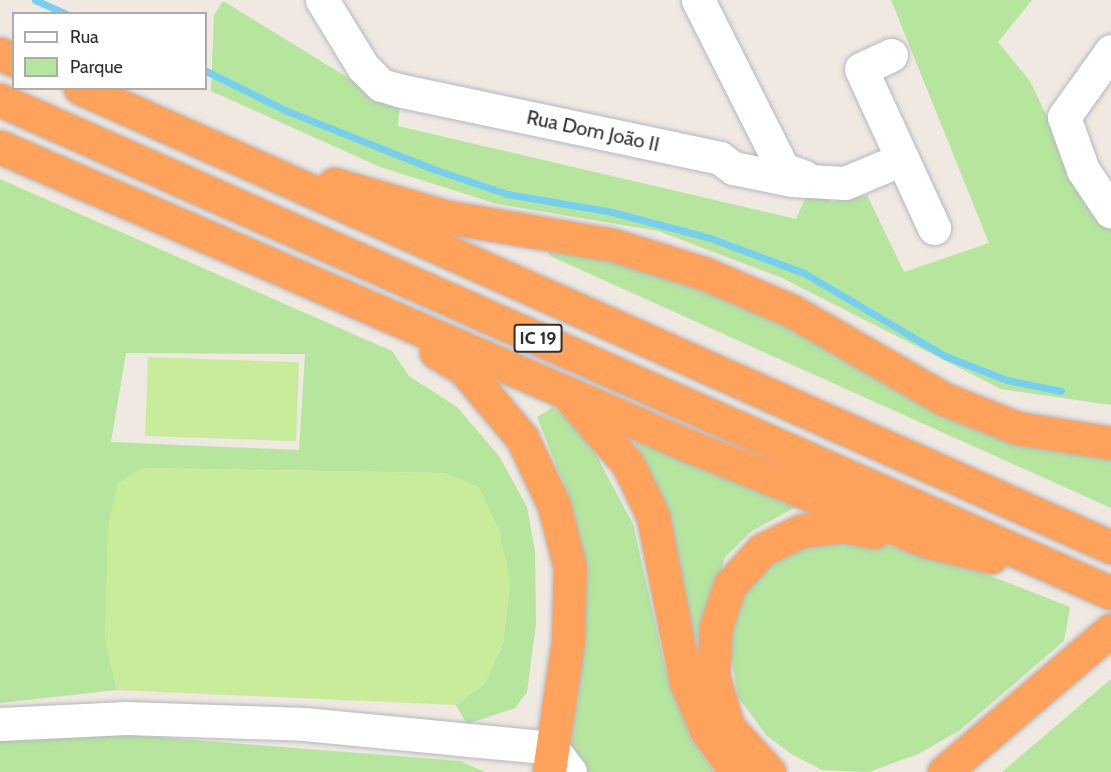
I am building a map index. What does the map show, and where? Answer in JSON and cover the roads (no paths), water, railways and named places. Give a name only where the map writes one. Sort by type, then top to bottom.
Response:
[{"type":"highway","name":"IC 19","points":[[85,90],[1111,547]]},
{"type":"highway","name":"IC 19","points":[[0,100],[1111,594]]},
{"type":"highway","points":[[0,147],[374,313],[926,540]]},
{"type":"highway","points":[[262,168],[383,195],[447,217],[613,245],[703,273],[792,311],[944,399],[1017,428],[1111,443]]},
{"type":"highway","points":[[374,313],[464,369],[522,438],[554,505],[570,568],[557,715],[547,762]]},
{"type":"highway","points":[[562,390],[628,464],[652,516],[686,682],[706,730],[736,772]]},
{"type":"highway","points":[[770,772],[728,727],[713,675],[716,626],[730,585],[762,550],[801,531],[843,526],[926,540],[1075,577]]},
{"type":"highway","points":[[979,772],[1093,664],[1111,630]]},
{"type":"highway","points":[[944,772],[1093,664]]},
{"type":"street","name":"Rua Dom João II","points":[[322,0],[348,38],[363,67],[389,87],[720,158],[744,170],[790,180],[806,177],[845,183],[902,159]]},
{"type":"street","points":[[344,0],[348,38]]},
{"type":"street","points":[[698,0],[758,128],[783,169],[806,177]]},
{"type":"street","points":[[1111,51],[1064,117],[1083,170],[1111,212]]},
{"type":"street","points":[[891,55],[861,69],[934,228]]},
{"type":"street","points":[[720,158],[742,155],[758,128]]},
{"type":"street","points":[[0,724],[127,718],[257,723],[460,742],[547,762]]},
{"type":"waterway","points":[[35,0],[62,12]]},
{"type":"waterway","points":[[207,71],[287,111],[436,170],[507,194],[612,212],[710,238],[804,273],[945,356],[1007,380],[1061,391]]}]
